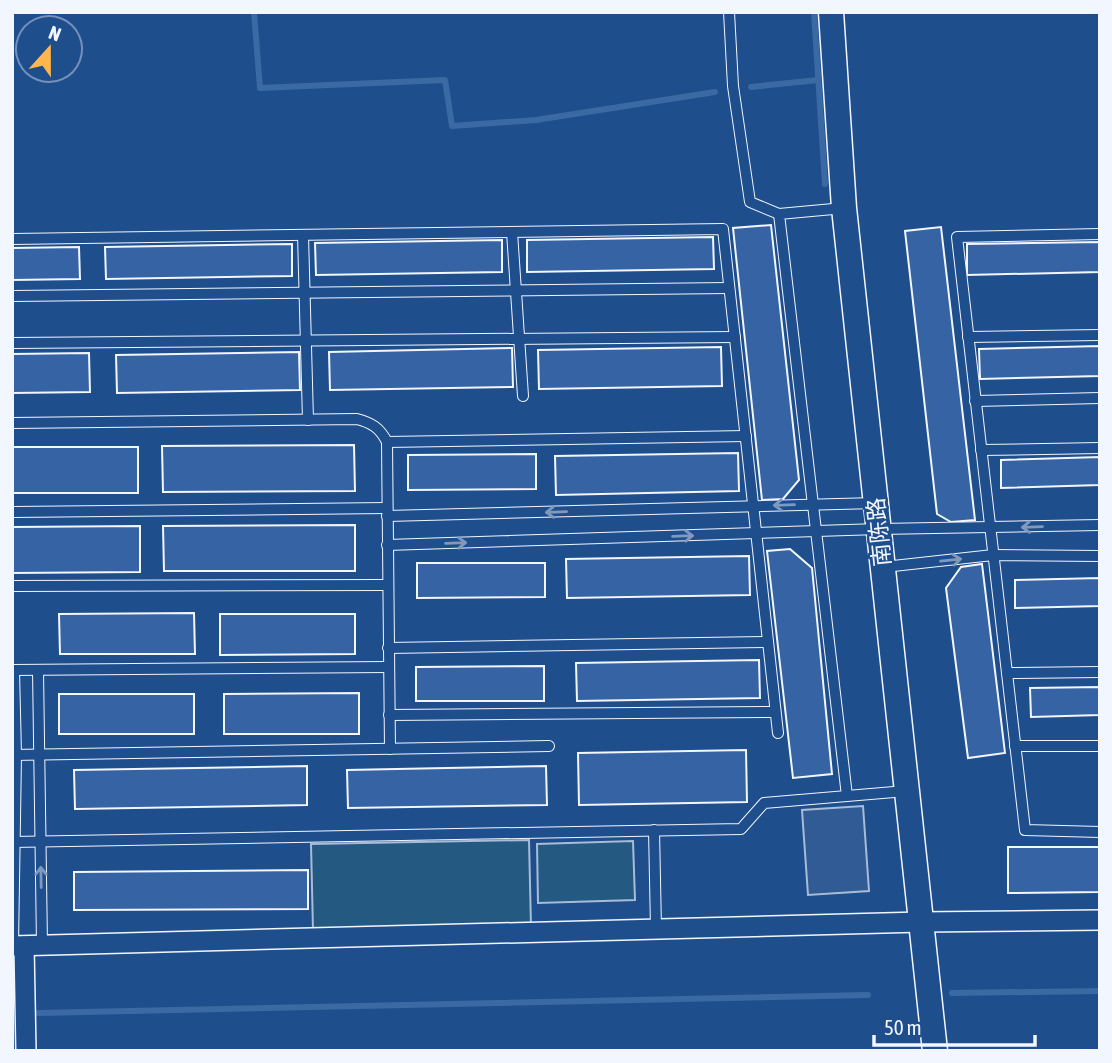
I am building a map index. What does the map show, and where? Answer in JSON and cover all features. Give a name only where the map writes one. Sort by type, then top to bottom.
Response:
[{"type":"street","name":"南陈路","points":[[831,12],[844,208],[935,1051]]},
{"type":"street","points":[[26,1051],[23,946],[920,922],[1100,920]]},
{"type":"lane","points":[[729,12],[733,86],[751,202],[779,214],[844,208]]},
{"type":"lane","points":[[779,214],[847,796]]},
{"type":"lane","points":[[12,239],[723,229],[778,733]]},
{"type":"lane","points":[[512,232],[523,396]]},
{"type":"lane","points":[[1100,234],[957,237],[1025,830],[1100,832]]},
{"type":"lane","points":[[303,235],[308,420]]},
{"type":"lane","points":[[12,296],[730,288]]},
{"type":"lane","points":[[968,337],[1100,335]]},
{"type":"lane","points":[[12,343],[735,337]]},
{"type":"lane","points":[[975,401],[1100,398]]},
{"type":"lane","points":[[12,423],[357,419],[381,430],[387,442],[390,749]]},
{"type":"lane","points":[[387,442],[746,436]]},
{"type":"lane","points":[[981,450],[1100,448]]},
{"type":"lane","points":[[12,512],[387,512],[876,503]]},
{"type":"lane","points":[[387,545],[1100,525]]},
{"type":"lane","points":[[883,567],[993,555],[1100,556]]},
{"type":"lane","points":[[12,586],[387,585]]},
{"type":"lane","points":[[388,648],[768,642]]},
{"type":"lane","points":[[23,946],[13,842],[13,670],[388,667]]},
{"type":"lane","points":[[23,946],[41,841],[38,670]]},
{"type":"lane","points":[[1007,673],[1100,671]]},
{"type":"lane","points":[[388,715],[775,712]]},
{"type":"lane","points":[[14,755],[549,746]]},
{"type":"lane","points":[[1015,746],[1100,746]]},
{"type":"lane","points":[[13,842],[741,829],[764,803],[907,791]]},
{"type":"lane","points":[[654,830],[656,929]]},
{"type":"shaded area","points":[[863,806],[869,891],[808,895],[802,810]]},
{"type":"shaded area","points":[[529,840],[531,927],[313,930],[311,844]]},
{"type":"shaded area","points":[[633,841],[635,900],[538,903],[537,844]]},
{"type":"building","points":[[771,225],[799,480],[783,499],[762,500],[733,228]]},
{"type":"building","points":[[941,227],[975,520],[951,522],[937,514],[905,231]]},
{"type":"building","points":[[713,237],[714,269],[527,272],[527,240]]},
{"type":"building","points":[[502,240],[502,272],[316,275],[315,243]]},
{"type":"building","points":[[1100,242],[1100,272],[967,275],[967,244]]},
{"type":"building","points":[[292,244],[292,276],[106,279],[105,247]]},
{"type":"building","points":[[79,247],[80,279],[12,280],[12,248]]},
{"type":"building","points":[[1100,346],[1100,376],[980,379],[979,349]]},
{"type":"building","points":[[721,347],[722,386],[539,389],[538,350]]},
{"type":"building","points":[[512,348],[513,387],[330,390],[329,352]]},
{"type":"building","points":[[299,352],[300,390],[117,393],[116,355]]},
{"type":"building","points":[[89,353],[90,392],[12,393],[12,354]]},
{"type":"building","points":[[354,445],[355,491],[163,492],[162,446]]},
{"type":"building","points":[[12,447],[138,447],[138,493],[12,493]]},
{"type":"building","points":[[738,453],[739,491],[556,495],[555,456]]},
{"type":"building","points":[[536,454],[536,489],[408,490],[408,455]]},
{"type":"building","points":[[1100,457],[1100,485],[1001,488],[1001,460]]},
{"type":"building","points":[[355,525],[355,571],[164,571],[163,526]]},
{"type":"building","points":[[140,526],[140,572],[12,573],[12,527]]},
{"type":"building","points":[[790,549],[812,568],[832,774],[793,778],[767,551]]},
{"type":"building","points":[[749,556],[750,595],[567,598],[566,559]]},
{"type":"building","points":[[417,563],[545,563],[545,597],[417,598]]},
{"type":"building","points":[[982,564],[1005,753],[968,758],[946,588],[961,567]]},
{"type":"building","points":[[1100,578],[1100,606],[1015,608],[1015,580]]},
{"type":"building","points":[[194,613],[195,654],[60,654],[59,614]]},
{"type":"building","points":[[220,614],[355,614],[355,654],[220,655]]},
{"type":"building","points":[[759,660],[760,698],[577,701],[576,663]]},
{"type":"building","points":[[544,666],[544,701],[416,701],[416,667]]},
{"type":"building","points":[[1100,687],[1100,715],[1031,717],[1030,688]]},
{"type":"building","points":[[359,693],[359,734],[224,734],[224,694]]},
{"type":"building","points":[[59,694],[194,694],[194,734],[59,734]]},
{"type":"building","points":[[746,750],[747,802],[579,805],[578,753]]},
{"type":"building","points":[[307,766],[307,805],[75,809],[74,770]]},
{"type":"building","points":[[546,766],[547,805],[348,808],[347,770]]},
{"type":"building","points":[[1008,847],[1100,847],[1100,892],[1008,893]]},
{"type":"building","points":[[308,870],[308,909],[74,910],[74,872]]},
{"type":"waterway","points":[[254,12],[260,88],[445,80],[452,126],[536,120],[715,92]]},
{"type":"waterway","points":[[814,12],[825,184]]},
{"type":"waterway","points":[[751,87],[818,80]]},
{"type":"waterway","points":[[952,993],[1100,991]]},
{"type":"waterway","points":[[38,1013],[868,995]]}]
